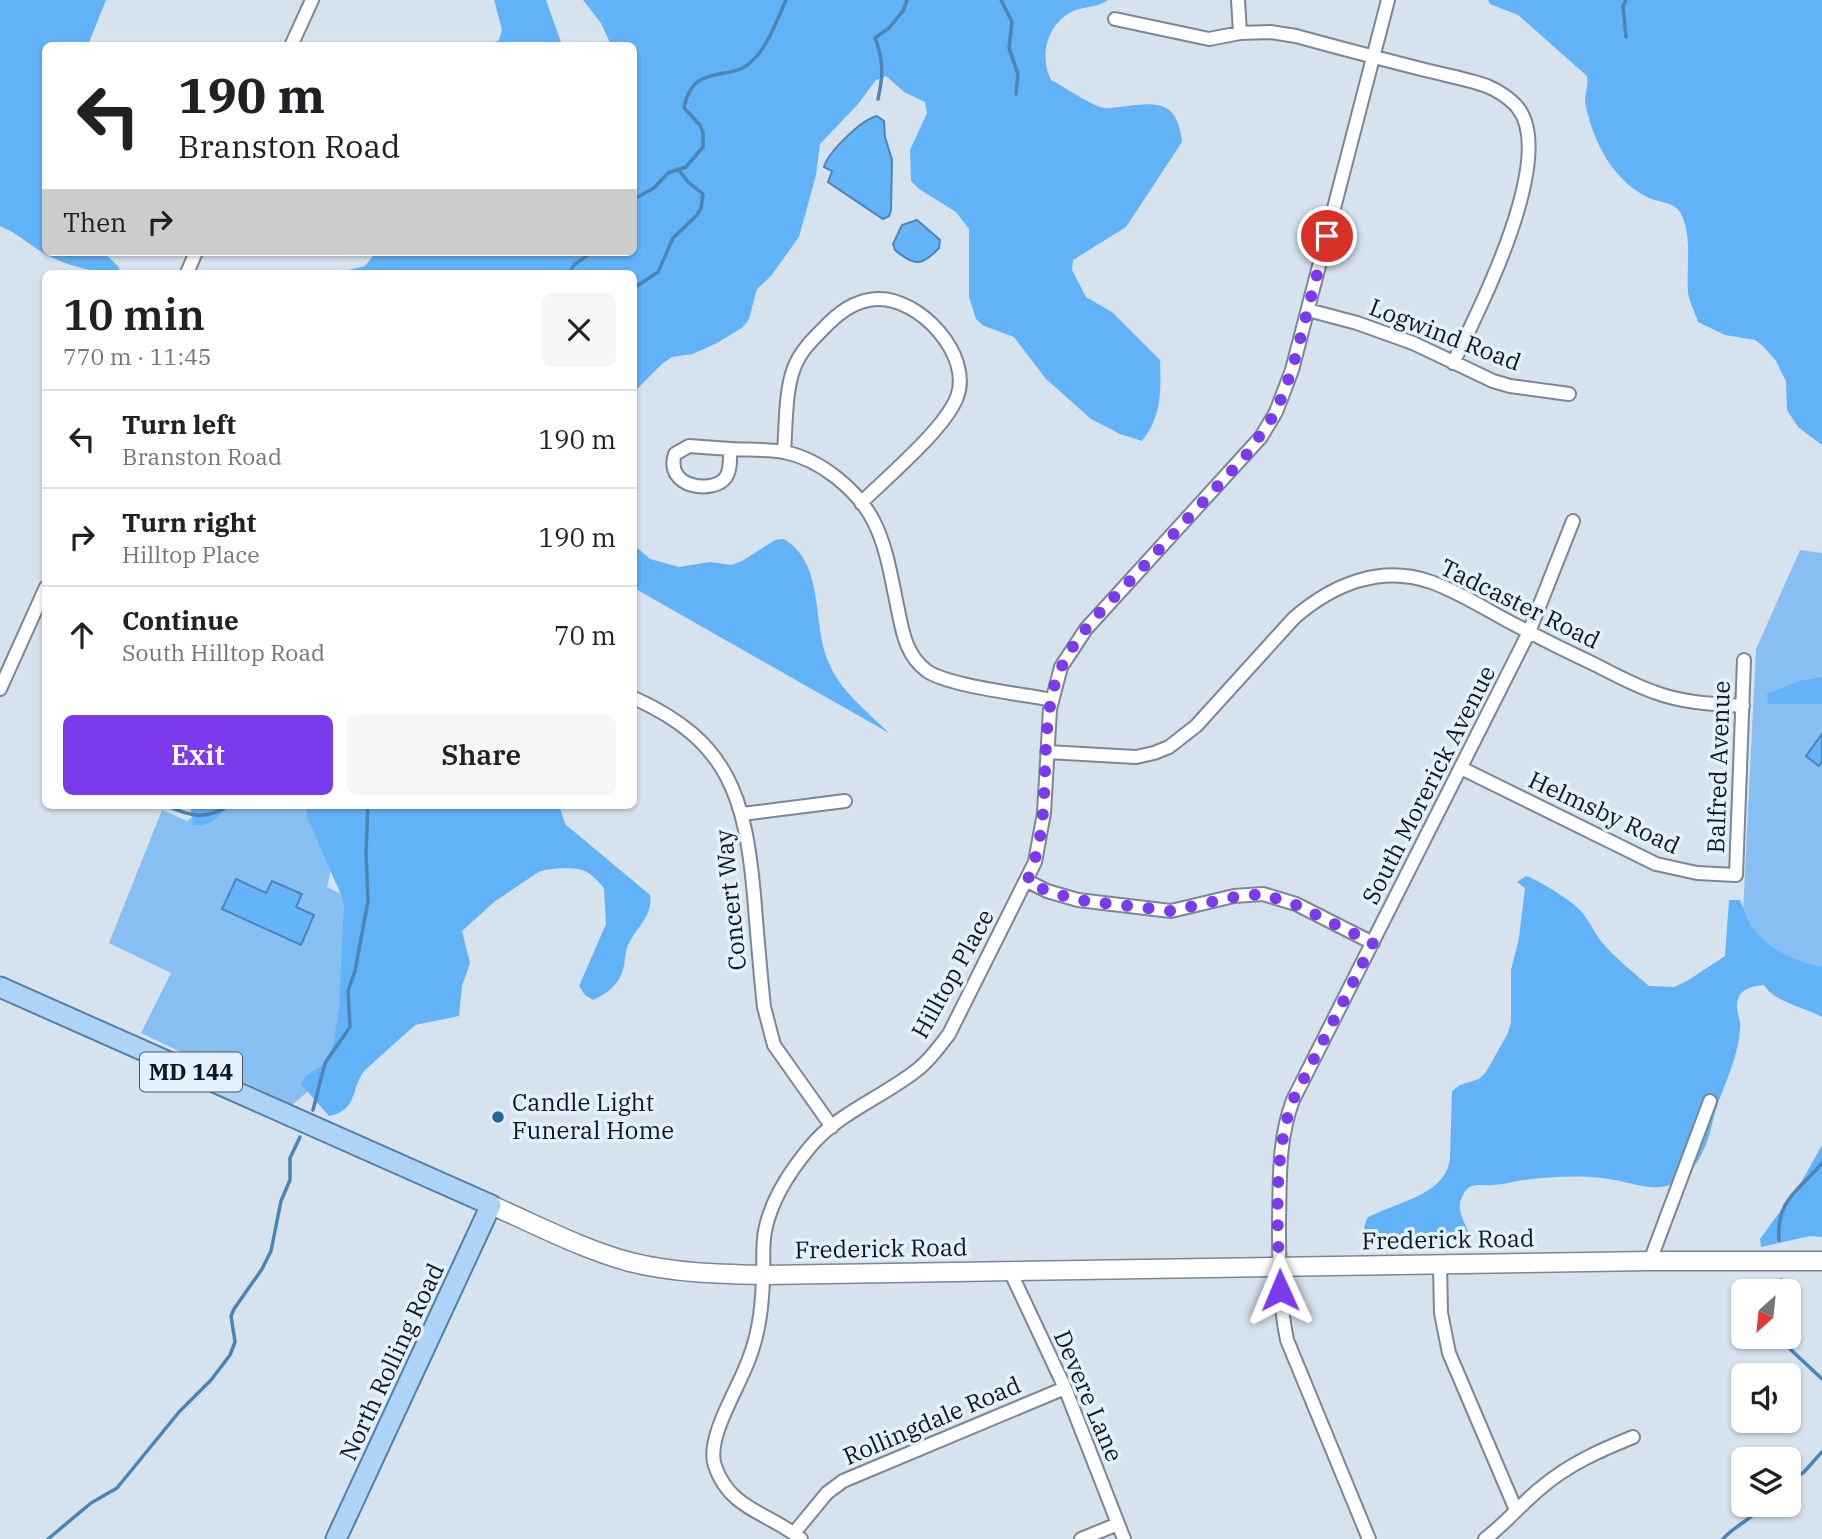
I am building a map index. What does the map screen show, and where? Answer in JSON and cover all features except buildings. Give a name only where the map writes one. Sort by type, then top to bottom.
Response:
[{"type":"main road","name":"Frederick Road","points":[[0,987],[568,1240],[631,1262],[699,1273],[764,1275],[1650,1261],[1822,1261]]},
{"type":"main road","name":"North Rolling Road","points":[[336,1539],[491,1205]]},
{"type":"street","points":[[293,42],[312,0]]},
{"type":"street","points":[[1238,0],[1240,33]]},
{"type":"street","name":"Hilltop Place","points":[[798,1536],[735,1500],[726,1490],[713,1462],[713,1446],[759,1334],[765,1228],[782,1186],[812,1144],[832,1127],[901,1082],[934,1054],[949,1034],[1035,862],[1042,835],[1052,700],[1061,667],[1086,629],[1248,453],[1276,412],[1292,370],[1388,0]]},
{"type":"street","points":[[1115,19],[1209,39],[1240,33],[1270,32],[1296,36],[1488,87],[1517,107],[1526,123],[1528,158],[1509,236],[1486,297],[1454,363]]},
{"type":"street","points":[[784,452],[792,371],[806,347],[845,309],[860,302],[877,299],[908,306],[944,338],[955,352],[959,365],[958,395],[942,423],[861,503]]},
{"type":"street","name":"Logwind Road","points":[[1308,310],[1387,333],[1502,384],[1569,394]]},
{"type":"street","points":[[730,449],[727,476],[720,483],[712,486],[691,484],[676,477],[673,471],[675,454],[689,446],[784,452],[817,465],[848,488],[873,520],[885,551],[903,635],[915,659],[927,670],[950,681],[1052,700]]},
{"type":"street","name":"South Morerick Avenue","points":[[1369,1539],[1287,1340],[1281,1313],[1280,1155],[1286,1120],[1293,1100],[1529,632],[1573,521]]},
{"type":"street","name":"Tadcaster Road","points":[[1047,752],[1136,757],[1169,747],[1196,726],[1294,618],[1312,602],[1346,583],[1390,575],[1428,580],[1446,588],[1653,692],[1678,700],[1743,706]]},
{"type":"street","points":[[0,688],[42,596]]},
{"type":"street","name":"Balfred Avenue","points":[[1736,875],[1744,660]]},
{"type":"street","name":"Concert Way","points":[[637,700],[671,717],[693,733],[724,772],[742,814],[749,844],[764,1007],[769,1030],[785,1063],[832,1127]]},
{"type":"street","name":"Helmsby Road","points":[[1461,768],[1656,864],[1697,873],[1736,875]]},
{"type":"street","points":[[742,814],[845,801]]},
{"type":"street","points":[[1027,881],[1047,891],[1078,900],[1171,911],[1247,894],[1263,894],[1296,905],[1373,943]]},
{"type":"street","points":[[1650,1261],[1710,1101]]},
{"type":"street","points":[[1440,1265],[1441,1313],[1449,1353],[1516,1510]]},
{"type":"street","name":"Devere Lane","points":[[1010,1271],[1065,1388],[1124,1539]]},
{"type":"street","name":"Rollingdale Road","points":[[798,1536],[827,1493],[844,1481],[1065,1388]]},
{"type":"street","points":[[1485,1539],[1565,1470],[1596,1452],[1633,1437]]},
{"type":"street","points":[[1081,1539],[1118,1524]]},
{"type":"shaded area","points":[[0,0],[106,0],[89,42],[42,42],[42,252],[0,226]]},
{"type":"shaded area","points":[[494,0],[546,0],[561,42],[495,42],[499,40],[502,30]]},
{"type":"shaded area","points":[[583,0],[1108,0],[1071,12],[1063,18],[1051,33],[1046,61],[1051,80],[1092,103],[1106,108],[1145,104],[1163,106],[1170,111],[1179,128],[1182,142],[1126,227],[1073,260],[1072,270],[1086,297],[1112,312],[1160,360],[1157,413],[1149,432],[1142,441],[1120,434],[1091,419],[1046,379],[1014,337],[984,326],[976,319],[969,297],[969,229],[956,212],[911,181],[910,150],[927,113],[925,102],[904,92],[886,76],[876,80],[858,104],[820,144],[816,175],[799,237],[771,276],[757,289],[749,319],[743,327],[693,354],[672,357],[637,389],[637,270],[348,270],[365,266],[373,256],[637,256],[637,42],[610,42],[601,23]]},
{"type":"shaded area","points":[[1488,0],[1822,0],[1822,445],[1798,427],[1787,410],[1786,381],[1776,361],[1763,346],[1755,340],[1725,335],[1698,322],[1689,296],[1688,241],[1680,212],[1674,206],[1635,190],[1615,171],[1600,147],[1590,121],[1585,99],[1587,76],[1518,15],[1490,4]]},
{"type":"shaded area","points":[[877,116],[884,121],[885,137],[892,160],[891,210],[889,216],[883,219],[828,182],[832,171],[824,167],[846,137]]},
{"type":"shaded area","points":[[917,220],[940,240],[939,248],[928,258],[913,262],[895,250],[893,244],[902,225]]},
{"type":"shaded area","points":[[49,256],[107,256],[120,270],[92,270]]},
{"type":"shaded area","points":[[784,539],[797,550],[806,564],[816,596],[824,647],[834,673],[855,701],[889,733],[637,590],[637,548],[650,559],[679,567],[710,562],[731,565],[775,540]]},
{"type":"shaded area","points":[[1800,550],[1822,553],[1822,991],[1742,932],[1756,649]]},
{"type":"shaded area","points":[[1822,677],[1822,704],[1768,704],[1767,694],[1799,681]]},
{"type":"shaded area","points":[[1822,734],[1822,761],[1819,766],[1806,756]]},
{"type":"shaded area","points":[[191,809],[227,809],[210,822],[193,825]]},
{"type":"shaded area","points":[[204,809],[345,809],[327,887],[349,898],[333,1070],[292,1105],[141,1033],[171,973],[109,943],[162,810],[187,821]]},
{"type":"shaded area","points":[[307,809],[560,809],[565,824],[650,895],[649,911],[629,944],[619,979],[608,991],[593,1000],[585,995],[579,986],[606,924],[604,888],[582,870],[559,868],[537,873],[494,902],[462,931],[470,963],[462,986],[459,1016],[415,1025],[364,1071],[345,1109],[329,1116],[301,1084],[306,1076],[323,1065],[333,1047],[339,1006],[344,907],[307,817]]},
{"type":"shaded area","points":[[1526,876],[1576,906],[1605,946],[1649,986],[1674,987],[1725,956],[1729,900],[1740,900],[1752,927],[1761,938],[1777,950],[1822,967],[1822,1017],[1782,1000],[1764,985],[1742,992],[1737,1003],[1740,1030],[1731,1068],[1705,1146],[1692,1170],[1680,1181],[1656,1187],[1612,1179],[1561,1177],[1473,1186],[1464,1193],[1460,1206],[1470,1242],[1385,1244],[1371,1236],[1364,1228],[1367,1218],[1418,1196],[1439,1181],[1450,1158],[1452,1091],[1460,1085],[1479,1079],[1486,1072],[1508,1033],[1511,1022],[1511,970],[1519,938],[1525,888],[1517,882]]},
{"type":"shaded area","points":[[236,879],[266,893],[272,881],[302,894],[296,907],[314,915],[301,945],[222,909]]},
{"type":"shaded area","points":[[1822,1145],[1822,1237],[1810,1236],[1761,1247],[1760,1239],[1802,1181]]},
{"type":"waterway","points":[[637,197],[654,188],[668,173],[686,167],[703,147],[700,125],[684,108],[689,93],[703,78],[733,71],[751,62],[767,41],[786,0]]},
{"type":"waterway","points":[[878,99],[882,68],[875,38],[889,28],[903,11],[907,0]]},
{"type":"waterway","points":[[1001,0],[1012,22],[1009,48],[1018,74],[1016,94]]},
{"type":"waterway","points":[[1626,0],[1623,6],[1626,37]]},
{"type":"waterway","points":[[637,286],[658,272],[673,238],[701,208],[703,194],[688,182],[678,169]]},
{"type":"waterway","points":[[571,270],[586,256]]},
{"type":"waterway","points":[[175,809],[197,815],[223,809]]},
{"type":"waterway","points":[[313,1110],[325,1063],[350,1027],[348,991],[355,971],[368,901],[368,809]]},
{"type":"waterway","points":[[48,1539],[91,1503],[117,1488],[230,1355],[235,1342],[231,1316],[271,1251],[281,1201],[290,1180],[290,1158],[300,1137]]},
{"type":"waterway","points":[[1779,1240],[1779,1226],[1785,1205],[1822,1163]]},
{"type":"waterway","points":[[1790,1349],[1822,1379]]},
{"type":"waterway","points":[[1801,1474],[1822,1452]]},
{"type":"waterway","points":[[1723,1539],[1751,1517]]},
{"type":"place","name":"Candle Light Funeral Home","points":[[498,1117]]},
{"type":"route","points":[[1280,1290],[1280,1155],[1286,1120],[1293,1100],[1373,943],[1296,905],[1263,894],[1247,894],[1171,911],[1151,910],[1078,900],[1047,891],[1027,881],[1042,835],[1050,709],[1061,667],[1086,629],[1261,437],[1276,412],[1292,370],[1327,236]]}]
